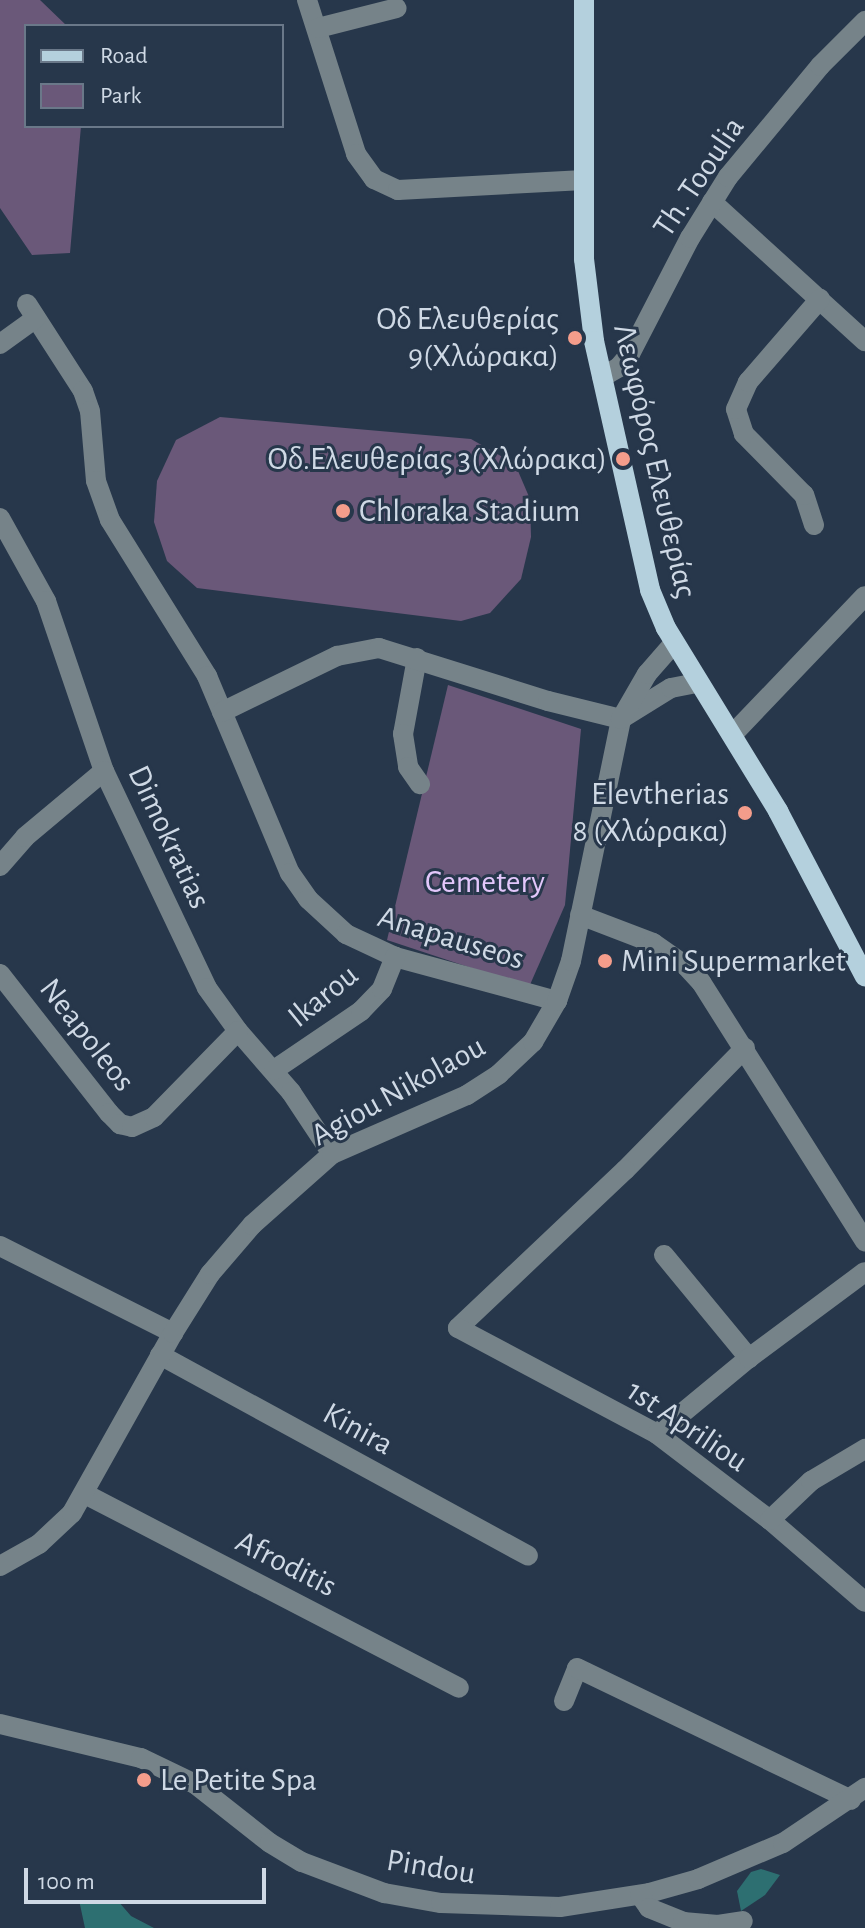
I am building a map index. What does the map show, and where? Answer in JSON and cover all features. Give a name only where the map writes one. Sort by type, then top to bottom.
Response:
[{"type":"main road","name":"Λεωφόρος Ελευθερίας","points":[[584,0],[584,259],[602,377],[650,590],[674,643],[778,811],[865,977]]},
{"type":"street","points":[[307,0],[356,154],[374,179],[398,190],[584,180]]},
{"type":"street","points":[[318,28],[397,8]]},
{"type":"street","name":"Th. Tooulia","points":[[602,377],[619,367],[630,354],[712,202],[747,153],[820,66],[865,23]]},
{"type":"street","points":[[712,202],[865,341]]},
{"type":"street","points":[[814,525],[804,495],[744,434],[736,409],[748,382],[820,299]]},
{"type":"street","name":"Anapauseos","points":[[0,344],[32,311],[83,391],[90,411],[96,481],[110,520],[187,640],[222,712],[290,873],[324,916],[346,934],[395,957],[557,1001]]},
{"type":"street","name":"Dimokratias","points":[[0,518],[46,601],[104,771],[207,988],[238,1031],[274,1070],[332,1154]]},
{"type":"street","points":[[732,735],[865,596]]},
{"type":"street","name":"Agiou Nikolaou","points":[[0,1566],[57,1529],[85,1494],[173,1333],[210,1274],[244,1233],[332,1154],[467,1095],[499,1074],[533,1042],[557,1001],[580,915],[621,719],[647,674],[674,643]]},
{"type":"street","points":[[222,712],[337,656],[360,649],[388,650],[513,690],[621,719],[671,688],[697,683]]},
{"type":"street","points":[[417,658],[403,734],[408,767],[420,784]]},
{"type":"street","points":[[0,866],[32,831],[104,771]]},
{"type":"street","points":[[580,915],[653,943],[686,966],[714,1000],[865,1241]]},
{"type":"street","name":"Ikarou","points":[[274,1070],[361,1011],[382,989],[395,957]]},
{"type":"street","name":"Neapoleos","points":[[0,974],[120,1124],[132,1127],[154,1117],[238,1031]]},
{"type":"street","name":"1st Apriliou","points":[[745,1048],[625,1170],[458,1328],[657,1434],[770,1520],[865,1602]]},
{"type":"street","points":[[0,1246],[173,1333]]},
{"type":"street","points":[[664,1255],[749,1358]]},
{"type":"street","points":[[657,1434],[749,1358],[865,1272]]},
{"type":"street","name":"Kinira","points":[[160,1355],[528,1556]]},
{"type":"street","points":[[770,1520],[811,1481],[865,1449]]},
{"type":"street","name":"Afroditis","points":[[85,1494],[459,1688]]},
{"type":"street","points":[[564,1701],[577,1668],[858,1794]]},
{"type":"street","name":"Pindou","points":[[0,1724],[141,1758],[168,1769],[220,1800],[286,1853],[384,1893],[441,1903],[514,1908],[560,1907],[640,1895],[741,1863],[783,1843],[858,1794]]},
{"type":"street","points":[[640,1895],[649,1908],[683,1922],[718,1925],[743,1921]]},
{"type":"green space","points":[[0,0],[40,0],[65,24],[24,24],[24,128],[81,128],[70,253],[32,255],[0,208]]},
{"type":"green space","name":"Chloraka Stadium","points":[[220,417],[471,439],[515,464],[530,499],[531,537],[521,579],[490,613],[461,621],[197,588],[167,561],[154,522],[157,481],[176,440]]},
{"type":"green space","name":"Cemetery","points":[[448,685],[581,729],[565,905],[529,987],[387,940]]},
{"type":"shaded area","points":[[761,1869],[780,1875],[765,1895],[741,1911],[737,1891],[751,1872]]},
{"type":"shaded area","points":[[79,1900],[118,1901],[131,1916],[154,1928],[85,1928]]},
{"type":"place","name":"Οδ Ελευθερίας 9(Χλώρακα)","points":[[575,338]]},
{"type":"place","name":"Οδ.Ελευθερίας 3(Χλώρακα)","points":[[623,459]]},
{"type":"place","name":"Chloraka Stadium","points":[[343,511]]},
{"type":"place","name":"Elevtherias 8 (Χλώρακα)","points":[[745,813]]},
{"type":"place","name":"Mini Supermarket","points":[[605,961]]},
{"type":"place","name":"Le Petite Spa","points":[[144,1780]]}]
